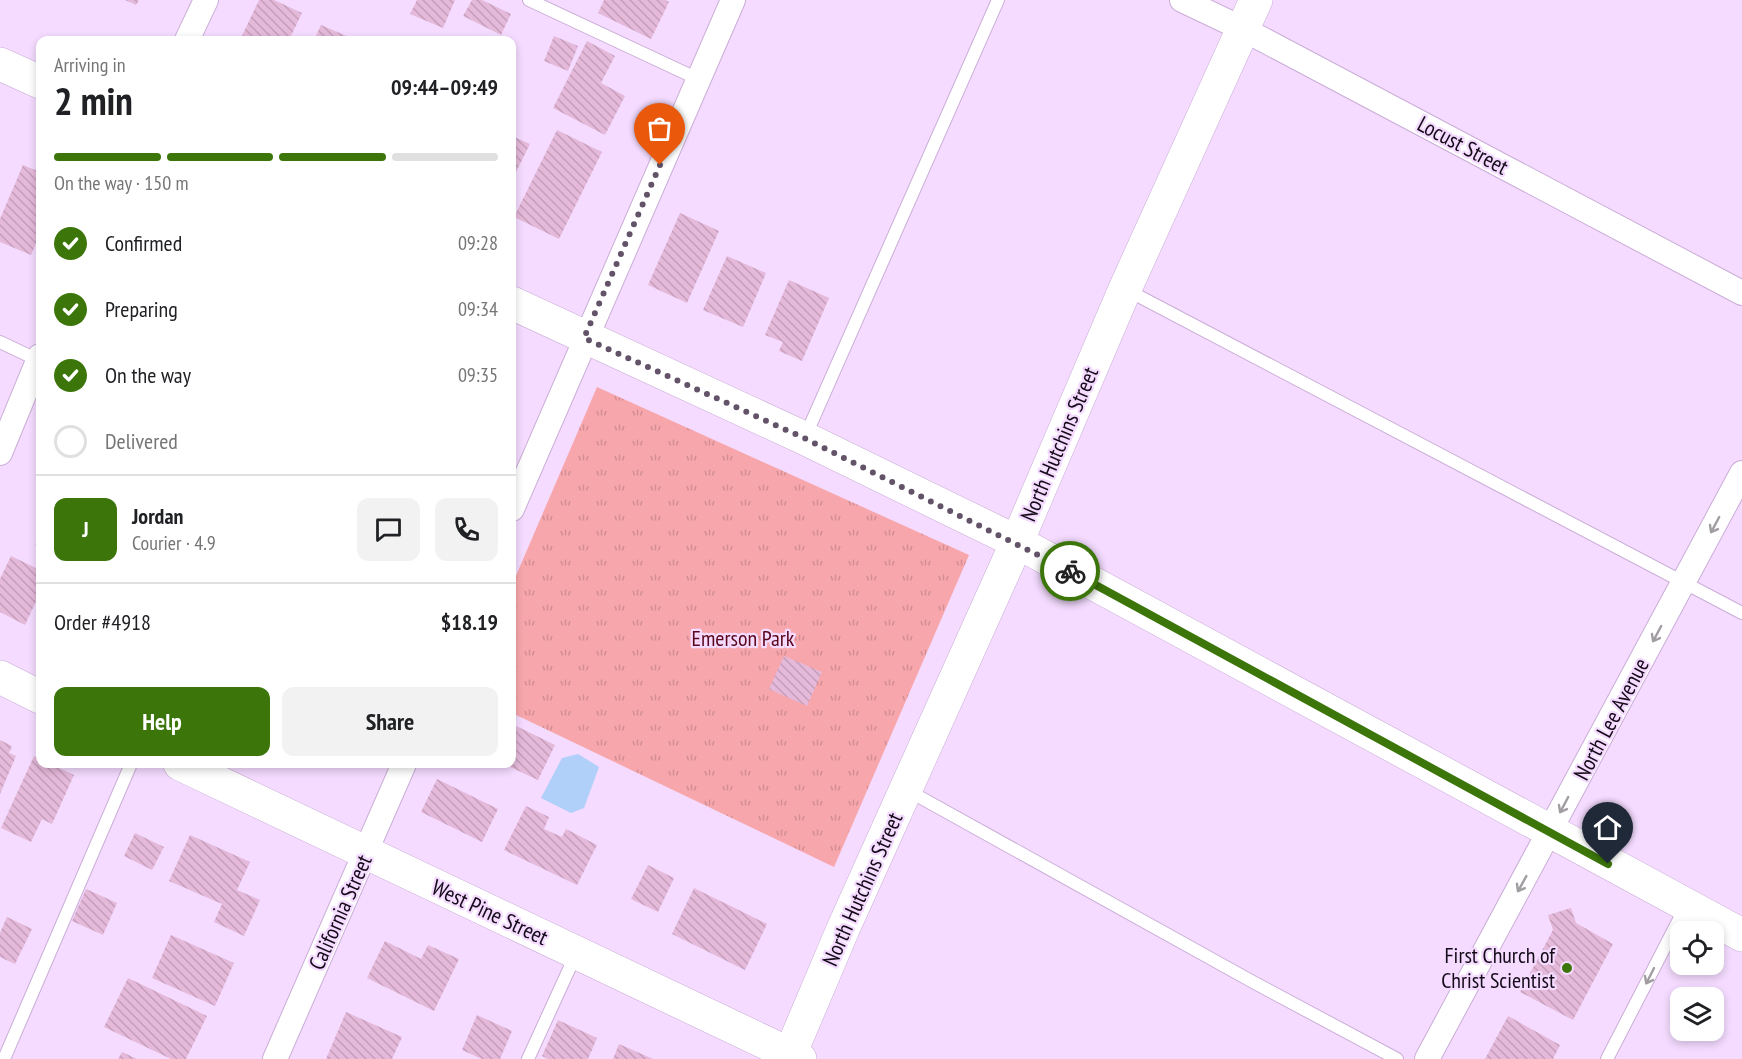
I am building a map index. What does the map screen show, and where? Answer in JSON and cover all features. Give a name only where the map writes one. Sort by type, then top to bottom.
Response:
[{"type":"street","points":[[190,36],[206,0]]},
{"type":"street","points":[[516,500],[584,338],[733,0]]},
{"type":"street","name":"Locust Street","points":[[1182,0],[1250,14],[1742,293]]},
{"type":"street","name":"North Hutchins Street","points":[[793,1057],[906,789],[1017,542],[1125,289],[1250,14]]},
{"type":"street","points":[[0,64],[36,80]]},
{"type":"street","points":[[516,305],[804,438],[1017,542],[1742,935]]},
{"type":"street","points":[[0,453],[36,368]]},
{"type":"street","name":"North Lee Avenue","points":[[1427,1059],[1742,473]]},
{"type":"street","points":[[0,677],[36,695]]},
{"type":"street","name":"West Pine Street","points":[[188,768],[793,1057]]},
{"type":"street","name":"California Street","points":[[275,1059],[402,768]]},
{"type":"lane","points":[[529,0],[698,79]]},
{"type":"lane","points":[[804,438],[998,0]]},
{"type":"lane","points":[[1125,289],[1742,613]]},
{"type":"lane","points":[[0,342],[36,357]]},
{"type":"lane","points":[[4,1059],[129,768]]},
{"type":"lane","points":[[906,789],[1253,982],[1397,1059]]},
{"type":"lane","points":[[1607,1059],[1686,905]]},
{"type":"lane","points":[[528,1059],[576,953]]},
{"type":"green space","name":"Emerson Park","points":[[597,387],[969,555],[834,867],[516,715],[516,576]]},
{"type":"water","points":[[578,754],[599,767],[584,808],[571,813],[541,798],[562,758]]},
{"type":"building","points":[[125,0],[139,0],[136,5]]},
{"type":"building","points":[[259,0],[274,0],[302,13],[291,36],[242,36]]},
{"type":"building","points":[[417,0],[455,0],[443,28],[410,14]]},
{"type":"building","points":[[472,0],[482,0],[511,14],[501,35],[463,16]]},
{"type":"building","points":[[604,0],[665,0],[669,2],[651,39],[598,13]]},
{"type":"building","points":[[321,25],[347,36],[316,36]]},
{"type":"building","points":[[554,36],[578,46],[568,71],[544,61]]},
{"type":"building","points":[[587,41],[615,56],[601,83],[625,96],[605,135],[553,108]]},
{"type":"building","points":[[557,130],[602,152],[559,239],[516,218],[516,213]]},
{"type":"building","points":[[516,138],[530,144],[516,172]]},
{"type":"building","points":[[23,165],[36,170],[36,243],[31,255],[0,242],[0,219]]},
{"type":"building","points":[[680,213],[719,231],[687,303],[648,285]]},
{"type":"building","points":[[727,256],[766,273],[743,327],[703,310]]},
{"type":"building","points":[[789,280],[829,298],[802,361],[779,351],[783,342],[765,335]]},
{"type":"building","points":[[11,556],[36,568],[36,602],[25,625],[0,612],[0,579]]},
{"type":"building","points":[[784,656],[822,672],[807,706],[769,689]]},
{"type":"building","points":[[516,726],[555,745],[538,780],[512,768],[516,768]]},
{"type":"building","points":[[0,740],[12,746],[9,753],[16,756],[0,794]]},
{"type":"building","points":[[34,756],[36,757],[36,768],[59,768],[74,775],[52,824],[42,819],[31,842],[1,828]]},
{"type":"building","points":[[437,779],[498,809],[482,842],[421,812]]},
{"type":"building","points":[[526,806],[549,817],[544,829],[562,837],[566,829],[597,845],[577,885],[504,850]]},
{"type":"building","points":[[135,833],[164,847],[152,870],[124,856]]},
{"type":"building","points":[[190,835],[250,862],[237,890],[260,900],[244,936],[214,922],[222,904],[169,881]]},
{"type":"building","points":[[648,865],[674,878],[658,912],[631,899]]},
{"type":"building","points":[[694,888],[767,924],[745,970],[672,934]]},
{"type":"building","points":[[86,889],[117,903],[103,935],[72,921]]},
{"type":"building","name":"First Church of Christ Scientist","points":[[1571,908],[1576,923],[1613,944],[1573,1020],[1520,992],[1553,930],[1548,915]]},
{"type":"building","points":[[7,917],[32,929],[15,964],[0,957],[0,933]]},
{"type":"building","points":[[171,935],[234,963],[215,1006],[152,978]]},
{"type":"building","points":[[385,941],[421,959],[428,945],[459,959],[434,1011],[367,978]]},
{"type":"building","points":[[128,978],[207,1016],[186,1059],[171,1059],[104,1027]]},
{"type":"building","points":[[346,1012],[402,1037],[392,1059],[326,1059]]},
{"type":"building","points":[[477,1015],[512,1031],[500,1059],[482,1059],[462,1050]]},
{"type":"building","points":[[1508,1016],[1560,1045],[1553,1059],[1485,1059]]},
{"type":"building","points":[[558,1020],[597,1038],[588,1059],[548,1059],[542,1056]]},
{"type":"building","points":[[619,1044],[653,1059],[613,1059]]},
{"type":"building","points":[[122,1052],[137,1059],[118,1059]]},
{"type":"way so far","points":[[660,165],[584,338],[804,438],[1017,542],[1070,571]]},
{"type":"place","name":"First Church of Christ Scientist","points":[[1567,968]]},
{"type":"route","points":[[1070,571],[1608,864]]}]
